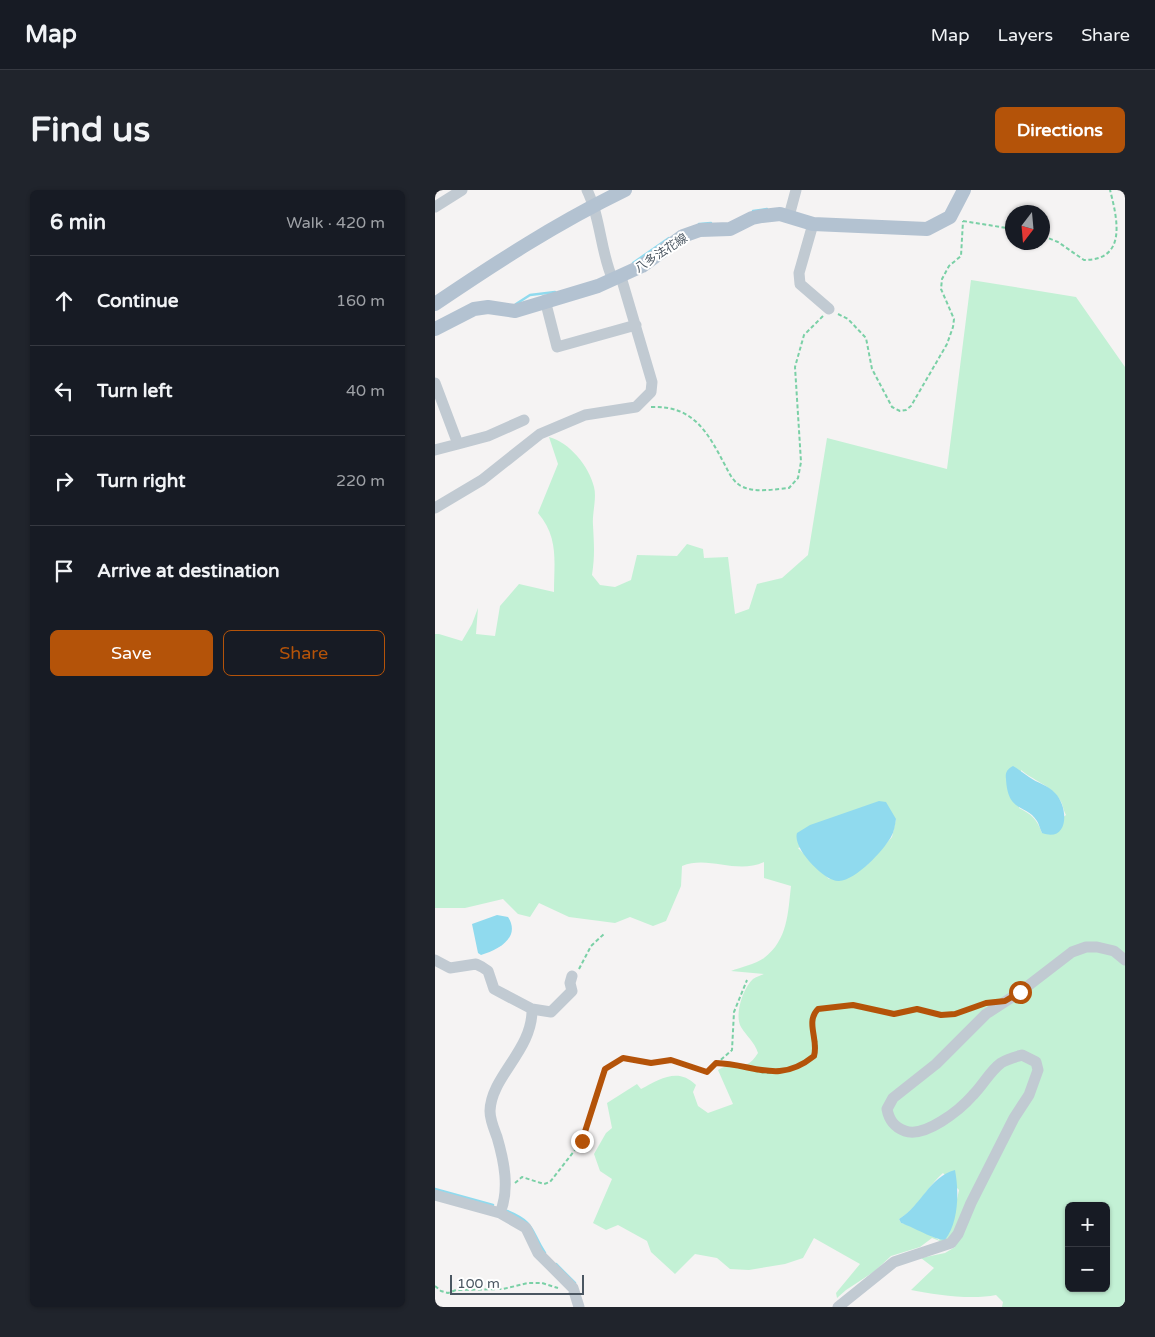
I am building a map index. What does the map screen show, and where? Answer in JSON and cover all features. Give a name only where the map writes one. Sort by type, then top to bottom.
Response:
[{"type":"main road","points":[[435,304],[516,249],[625,190]]},
{"type":"main road","points":[[956,219],[964,190]]},
{"type":"main road","name":"八多法花線","points":[[435,329],[474,309],[488,307],[515,311],[545,300],[578,293],[614,276],[642,266],[683,236],[700,230],[730,229],[752,218],[789,216],[813,224],[927,229],[956,219]]},
{"type":"street","points":[[435,207],[462,190]]},
{"type":"street","points":[[435,508],[481,480],[540,434],[585,415],[635,407],[651,392],[652,382],[636,324],[614,276],[595,218],[595,205],[587,190]]},
{"type":"street","points":[[789,216],[796,190]]},
{"type":"street","points":[[813,224],[799,273],[800,284],[829,309]]},
{"type":"street","points":[[545,300],[557,347],[636,324]]},
{"type":"street","points":[[435,383],[458,444]]},
{"type":"street","points":[[435,450],[488,436],[524,420]]},
{"type":"street","points":[[838,1307],[894,1262],[951,1243],[958,1234],[971,1203],[1014,1118],[1029,1095],[1038,1070],[1036,1062],[1022,1055],[1001,1063],[973,1096],[937,1123],[920,1132],[911,1133],[899,1129],[893,1123],[887,1109],[893,1098],[936,1064],[986,1014],[1020,992],[1072,952],[1086,947],[1097,947],[1114,951],[1125,960]]},
{"type":"street","points":[[435,960],[450,968],[476,964],[483,967],[488,972],[493,989],[532,1009],[551,1012],[569,996],[571,991],[570,983],[573,976]]},
{"type":"street","points":[[502,1210],[506,1194],[503,1161],[490,1111],[498,1087],[524,1045],[532,1009]]},
{"type":"street","points":[[435,1195],[502,1210],[526,1228],[538,1253],[573,1288],[579,1307]]},
{"type":"path","points":[[1111,190],[1120,227],[1120,241]]},
{"type":"path","points":[[635,407],[667,406],[685,412],[702,426],[732,479],[742,487],[751,489],[789,488],[797,478],[801,462],[795,367],[804,335],[829,309],[848,319],[867,338],[871,369],[892,407],[899,411],[906,410],[911,406],[947,344],[953,327],[954,319],[941,289],[942,279],[949,266],[961,256],[956,219],[1005,228]]},
{"type":"path","points":[[1050,239],[1058,242],[1084,260],[1109,256],[1117,250]]},
{"type":"path","points":[[573,976],[591,946],[605,933]]},
{"type":"path","points":[[506,1194],[522,1177],[544,1184],[551,1182],[582,1141],[599,1094],[605,1069],[615,1062],[623,1058],[651,1063],[671,1060],[707,1072],[732,1050],[734,1042],[734,1012],[747,980]]},
{"type":"path","points":[[716,1063],[738,1064],[769,1073],[807,1062],[814,1056],[817,1046],[812,1020],[813,1014],[818,1009],[853,1005],[894,1014],[917,1009],[941,1015],[955,1014],[986,1003]]},
{"type":"path","points":[[435,1286],[441,1291],[448,1293],[456,1290],[503,1289],[528,1283],[542,1283],[561,1289],[573,1288]]},
{"type":"green space","points":[[971,280],[1076,297],[1125,367],[1125,1307],[1002,1307],[1003,1302],[996,1295],[965,1297],[911,1290],[934,1268],[921,1258],[945,1253],[955,1247],[932,1238],[920,1247],[891,1256],[875,1271],[837,1298],[836,1293],[860,1264],[814,1238],[803,1258],[785,1264],[749,1270],[730,1269],[717,1258],[695,1254],[675,1274],[651,1252],[647,1241],[618,1225],[606,1230],[593,1223],[612,1179],[600,1171],[594,1154],[606,1133],[612,1128],[607,1103],[637,1084],[641,1089],[669,1076],[676,1076],[689,1080],[696,1085],[693,1092],[698,1106],[708,1113],[733,1104],[718,1070],[723,1067],[748,1064],[758,1053],[741,1027],[739,1009],[749,983],[764,974],[731,971],[753,964],[764,958],[778,943],[785,925],[791,886],[764,878],[764,862],[743,867],[712,863],[692,863],[682,866],[681,886],[666,921],[653,926],[630,917],[615,923],[569,917],[539,903],[530,917],[518,914],[503,899],[465,908],[435,908],[435,634],[462,641],[472,624],[478,608],[476,634],[495,636],[500,606],[519,584],[554,592],[554,550],[545,522],[538,513],[558,464],[549,437],[571,449],[588,471],[594,487],[594,556],[592,575],[600,585],[615,587],[631,580],[637,555],[677,556],[687,544],[703,549],[704,558],[728,557],[735,614],[749,609],[757,584],[782,578],[808,555],[827,438],[947,469]],"holes":[[[1021,770],[1052,790],[1061,802],[1066,815],[1042,833],[1033,818],[1019,808]],[[896,819],[892,837],[867,865],[829,879],[798,848]],[[943,1173],[959,1190],[953,1218],[939,1240],[919,1228],[901,1223],[899,1219],[912,1209]]]},
{"type":"water","points":[[1013,766],[1049,788],[1060,799],[1063,807],[1064,822],[1062,828],[1057,833],[1051,835],[1042,833],[1033,815],[1018,806],[1010,798],[1007,790],[1006,775]]},
{"type":"water","points":[[879,801],[886,802],[896,819],[891,837],[882,850],[853,876],[839,881],[833,880],[818,870],[804,855],[799,847],[797,833],[810,825]]},
{"type":"water","points":[[497,915],[508,917],[512,931],[510,936],[506,942],[495,950],[481,955],[478,953],[472,924]]},
{"type":"water","points":[[955,1170],[957,1206],[950,1233],[945,1240],[901,1223],[899,1219],[914,1206],[932,1185],[946,1174]]},
{"type":"waterway","points":[[753,211],[767,209]]},
{"type":"waterway","points":[[699,224],[711,223]]},
{"type":"waterway","points":[[633,263],[669,238]]},
{"type":"waterway","points":[[516,304],[530,295],[555,292]]},
{"type":"waterway","points":[[435,1189],[493,1205]]},
{"type":"waterway","points":[[507,1211],[528,1223],[545,1253]]},
{"type":"waterway","points":[[556,1264],[575,1283]]},
{"type":"route","points":[[582,1141],[599,1094],[605,1069],[623,1058],[651,1063],[671,1060],[707,1072],[716,1063],[738,1064],[769,1073],[807,1062],[814,1056],[817,1046],[813,1036],[812,1020],[813,1014],[818,1009],[839,1005],[853,1005],[894,1014],[917,1009],[941,1015],[955,1014],[986,1003],[1005,1001],[1020,992]]}]
